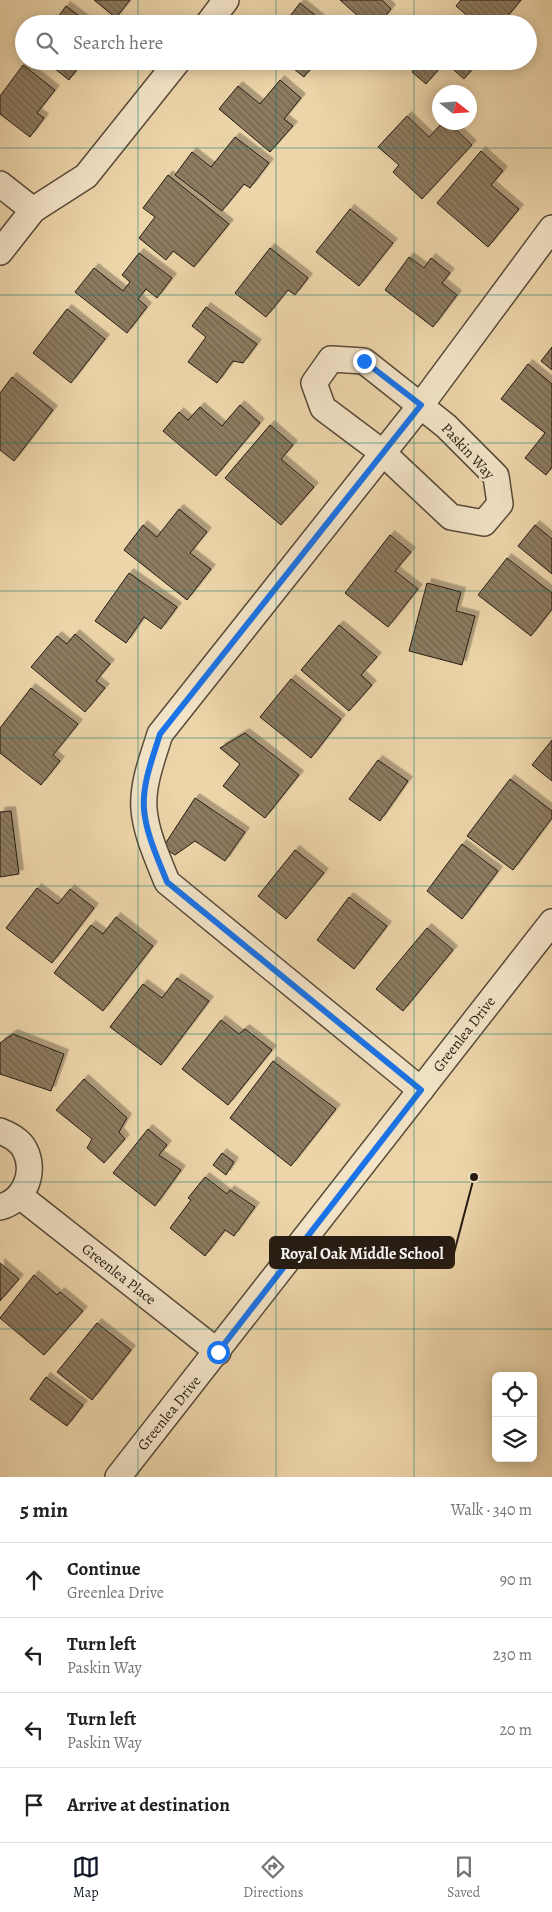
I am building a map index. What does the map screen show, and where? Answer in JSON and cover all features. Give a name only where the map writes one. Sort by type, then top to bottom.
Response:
[{"type":"street","points":[[215,15],[226,0]]},
{"type":"street","points":[[0,252],[33,210],[86,176],[171,70]]},
{"type":"street","points":[[0,184],[33,210]]},
{"type":"street","points":[[421,1090],[167,882],[152,843],[144,808],[147,777],[160,734],[421,405],[552,228]]},
{"type":"street","name":"Paskin Way","points":[[331,359],[364,361],[421,405],[446,426],[496,476],[500,504],[484,522],[451,517],[383,453],[323,408],[314,383],[331,359]]},
{"type":"street","name":"Greenlea Drive","points":[[118,1477],[218,1352],[552,922]]},
{"type":"street","name":"Greenlea Place","points":[[0,1131],[13,1137],[24,1149],[30,1164],[28,1181],[10,1201],[218,1352]]},
{"type":"building","points":[[94,0],[130,0],[118,15],[112,15]]},
{"type":"building","points":[[340,0],[382,0],[391,9],[386,15],[357,15]]},
{"type":"building","points":[[461,0],[521,0],[508,15],[466,15],[456,6]]},
{"type":"building","points":[[300,3],[315,15],[291,15]]},
{"type":"building","points":[[66,6],[78,15],[60,15]]},
{"type":"building","points":[[19,70],[29,70],[55,90],[37,113],[44,118],[30,137],[0,114],[0,96]]},
{"type":"building","points":[[56,70],[76,70],[69,80]]},
{"type":"building","points":[[295,70],[310,70],[304,77]]},
{"type":"building","points":[[414,70],[438,70],[426,84],[412,72]]},
{"type":"building","points":[[454,70],[472,70],[464,79]]},
{"type":"building","points":[[280,80],[301,98],[284,119],[293,126],[270,152],[219,109],[238,86],[260,104]]},
{"type":"building","points":[[407,116],[429,137],[436,130],[456,130],[472,145],[422,199],[393,172],[399,165],[378,147]]},
{"type":"building","points":[[235,137],[269,163],[250,188],[244,184],[222,211],[175,175],[192,152],[211,167]]},
{"type":"building","points":[[481,151],[503,171],[491,185],[519,209],[488,247],[437,203]]},
{"type":"building","points":[[168,175],[229,224],[194,267],[173,251],[166,260],[139,238],[155,217],[143,208]]},
{"type":"building","points":[[350,209],[393,243],[359,286],[316,252]]},
{"type":"building","points":[[270,248],[308,278],[295,295],[288,290],[266,317],[235,293]]},
{"type":"building","points":[[139,253],[172,278],[157,298],[146,289],[138,299],[147,307],[127,333],[75,292],[94,268],[123,291],[130,282],[122,275]]},
{"type":"building","points":[[409,257],[424,268],[431,258],[450,273],[442,283],[457,295],[433,327],[385,290]]},
{"type":"building","points":[[206,307],[257,344],[243,363],[233,361],[217,383],[188,362],[206,337],[192,326]]},
{"type":"building","points":[[67,309],[105,339],[71,383],[33,353]]},
{"type":"building","points":[[552,347],[552,370],[541,361]]},
{"type":"building","points":[[528,364],[552,384],[552,467],[546,475],[525,458],[545,433],[501,399]]},
{"type":"building","points":[[12,377],[53,410],[14,461],[0,450],[0,393]]},
{"type":"building","points":[[240,405],[260,423],[216,476],[163,431],[179,412],[188,420],[200,407],[222,426]]},
{"type":"building","points":[[270,425],[293,445],[281,459],[314,487],[281,525],[225,478]]},
{"type":"building","points":[[179,509],[207,532],[190,553],[211,569],[187,600],[124,550],[143,525],[157,537]]},
{"type":"building","points":[[535,525],[552,539],[552,574],[518,546]]},
{"type":"building","points":[[390,535],[411,552],[395,571],[418,589],[388,627],[345,593]]},
{"type":"building","points":[[507,558],[552,593],[552,609],[531,636],[478,595]]},
{"type":"building","points":[[129,573],[177,607],[161,629],[144,617],[126,643],[95,621]]},
{"type":"building","points":[[427,583],[461,592],[456,611],[475,616],[462,665],[409,651]]},
{"type":"building","points":[[339,625],[377,657],[361,675],[372,685],[349,711],[301,670]]},
{"type":"building","points":[[75,634],[110,664],[96,681],[105,688],[85,712],[31,667],[57,636],[67,644]]},
{"type":"building","points":[[291,679],[341,719],[311,758],[260,717]]},
{"type":"building","points":[[31,688],[78,724],[53,755],[60,761],[41,785],[0,753],[0,728]]},
{"type":"building","points":[[245,733],[299,775],[265,818],[223,786],[240,764],[220,748]]},
{"type":"building","points":[[552,740],[552,781],[532,765]]},
{"type":"building","points":[[378,760],[408,781],[380,821],[349,799]]},
{"type":"building","points":[[510,779],[552,811],[552,818],[513,870],[467,836]]},
{"type":"building","points":[[195,798],[245,832],[225,861],[195,841],[175,855],[163,847]]},
{"type":"building","points":[[11,811],[19,874],[0,877],[0,812]]},
{"type":"building","points":[[462,844],[498,871],[462,919],[427,891]]},
{"type":"building","points":[[295,850],[324,873],[286,919],[258,896]]},
{"type":"building","points":[[37,888],[58,904],[70,889],[94,908],[52,963],[6,928]]},
{"type":"building","points":[[349,897],[387,926],[354,969],[317,940]]},
{"type":"building","points":[[116,917],[153,946],[103,1011],[54,973],[91,925],[103,934]]},
{"type":"building","points":[[427,928],[453,950],[403,1011],[376,989]]},
{"type":"building","points":[[177,978],[209,1001],[161,1065],[110,1027],[143,984],[162,998]]},
{"type":"building","points":[[221,1020],[239,1034],[245,1029],[272,1050],[228,1105],[182,1069]]},
{"type":"building","points":[[13,1034],[64,1054],[51,1091],[0,1074],[0,1043]]},
{"type":"building","points":[[273,1061],[336,1109],[291,1166],[230,1118]]},
{"type":"building","points":[[84,1079],[127,1118],[119,1132],[125,1139],[104,1163],[87,1148],[92,1139],[56,1110]]},
{"type":"building","points":[[148,1129],[167,1145],[159,1155],[181,1170],[155,1206],[113,1173]]},
{"type":"building","points":[[222,1153],[234,1162],[226,1175],[213,1165]]},
{"type":"building","points":[[205,1177],[227,1194],[230,1190],[255,1207],[234,1236],[225,1230],[205,1256],[170,1228],[191,1200],[188,1198]]},
{"type":"building","points":[[0,1263],[19,1279],[0,1301]]},
{"type":"building","points":[[34,1275],[57,1295],[60,1292],[83,1311],[44,1355],[0,1318]]},
{"type":"building","points":[[97,1323],[131,1350],[92,1400],[57,1372]]},
{"type":"building","points":[[46,1377],[83,1405],[67,1426],[30,1399]]},
{"type":"place","name":"Royal Oak Middle School","points":[[474,1177]]},
{"type":"route","points":[[218,1352],[421,1090],[167,882],[152,843],[144,808],[147,777],[160,734],[421,405],[364,361]]}]
